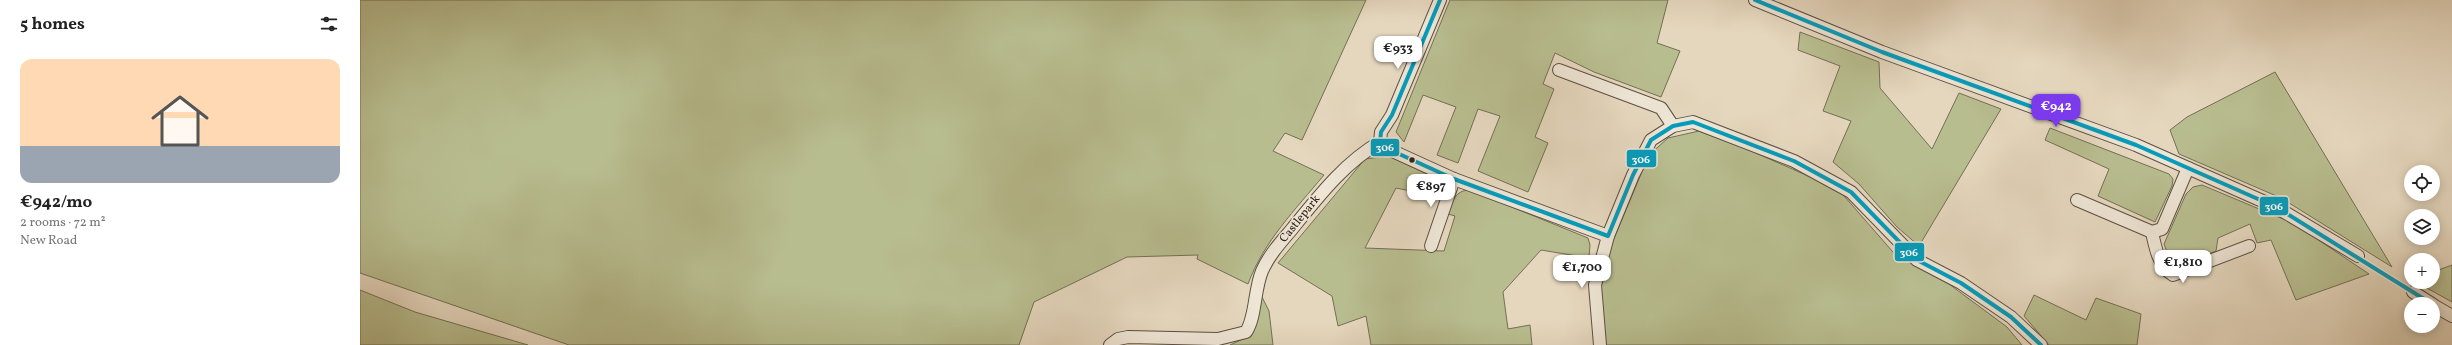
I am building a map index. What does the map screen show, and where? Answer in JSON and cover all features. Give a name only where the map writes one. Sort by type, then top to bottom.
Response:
[{"type":"street","points":[[1440,0],[1392,115],[1381,132],[1380,142],[1386,148],[1454,179],[1608,236]]},
{"type":"street","points":[[1755,0],[1882,52],[2136,145],[2276,207],[2358,256]]},
{"type":"street","points":[[1559,70],[1661,108],[1673,126]]},
{"type":"street","points":[[1600,345],[1594,285],[1608,236],[1633,175],[1651,140],[1673,126],[1693,122],[1794,161],[1851,192],[1917,260],[1961,283],[2011,317],[2041,345]]},
{"type":"street","name":"Castlepark","points":[[1110,345],[1118,339],[1128,337],[1218,342],[1246,332],[1251,323],[1255,293],[1262,271],[1271,255],[1327,187],[1365,151],[1380,142]]},
{"type":"street","points":[[2077,200],[2152,232],[2162,229],[2188,168]]},
{"type":"street","points":[[1431,246],[1454,179]]},
{"type":"street","points":[[2152,232],[2156,251],[2167,271],[2173,275],[2249,246]]},
{"type":"street","points":[[2414,292],[2422,297]]},
{"type":"street","points":[[2440,308],[2452,316]]},
{"type":"green space","points":[[360,0],[1366,0],[1302,140],[1285,133],[1273,151],[1324,175],[1271,240],[1255,268],[1248,284],[1197,259],[1198,255],[1127,257],[1034,302],[1019,345],[569,345],[360,273]]},
{"type":"green space","points":[[1450,0],[1668,0],[1657,43],[1680,51],[1661,97],[1594,72],[1555,53],[1543,84],[1554,89],[1535,137],[1548,143],[1528,192],[1478,171],[1500,116],[1478,109],[1458,163],[1437,155],[1456,107],[1423,95],[1404,142],[1396,132]]},
{"type":"green space","points":[[1800,32],[1879,62],[1880,88],[1932,149],[1959,93],[2001,109],[1919,246],[1897,227],[1859,184],[1833,162],[1851,121],[1823,111],[1840,66],[1798,50]]},
{"type":"green space","points":[[2275,72],[2392,267],[2281,198],[2179,154],[2170,130],[2187,117]]},
{"type":"green space","points":[[2050,128],[2169,174],[2173,179],[2172,186],[2155,222],[2098,196],[2109,169],[2045,140]]},
{"type":"green space","points":[[1699,131],[1742,147],[1838,189],[1893,252],[1949,284],[2007,327],[2022,345],[1606,345],[1601,306],[1601,284],[1610,248],[1649,155],[1668,138]]},
{"type":"green space","points":[[1388,156],[1442,181],[1442,193],[1430,195],[1396,188],[1365,248],[1444,251],[1455,216],[1448,214],[1451,205],[1458,194],[1470,190],[1588,238],[1590,245],[1589,258],[1541,250],[1503,292],[1508,329],[1530,325],[1532,345],[1371,345],[1366,316],[1338,326],[1332,296],[1278,263],[1365,159]]},
{"type":"green space","points":[[2202,185],[2295,224],[2369,274],[2296,300],[2271,240],[2257,243],[2250,224],[2218,238],[2216,251],[2177,266],[2171,262],[2164,244],[2186,194],[2193,187]]},
{"type":"green space","points":[[2452,265],[2452,302],[2429,289],[2440,289],[2440,269]]},
{"type":"green space","points":[[360,290],[415,312],[528,345],[360,345]]},
{"type":"green space","points":[[1261,295],[1269,311],[1273,345],[1230,345],[1245,338],[1255,328]]},
{"type":"green space","points":[[2034,295],[2086,320],[2096,298],[2141,314],[2137,345],[2049,345],[2024,316]]},
{"type":"transit line","name":"306","points":[[1440,0],[1392,115],[1381,132],[1380,142],[1386,148],[1454,179],[1608,236],[1633,175],[1651,140],[1673,126],[1693,122],[1794,161],[1851,192],[1917,260],[1961,283],[2011,317],[2041,345]]},
{"type":"transit line","name":"306","points":[[1755,0],[1882,52],[2136,145],[2276,207],[2421,297]]}]
